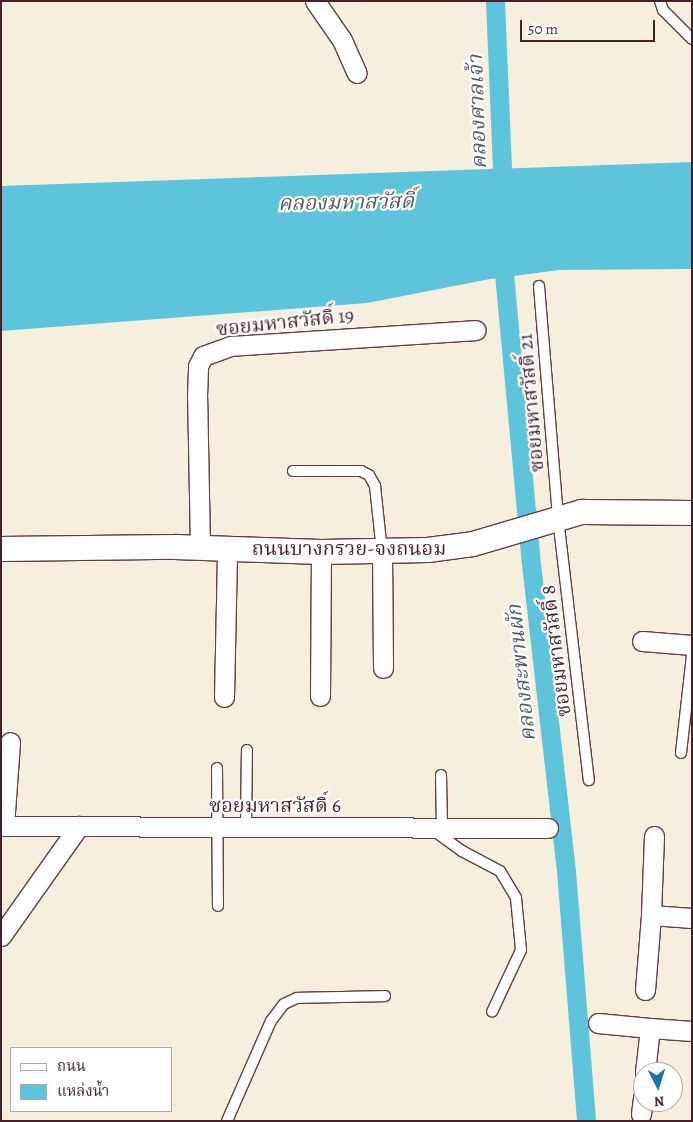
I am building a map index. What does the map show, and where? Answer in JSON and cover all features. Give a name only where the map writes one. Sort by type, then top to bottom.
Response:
[{"type":"street","points":[[315,1],[342,40],[357,73]]},
{"type":"street","name":"ซอยมหาสวัสดิ์ 19","points":[[200,547],[198,366],[203,356],[230,346],[475,330]]},
{"type":"street","name":"ถนนบางกรวย-จงถนอม","points":[[1,549],[200,547],[321,552],[428,550],[491,540],[582,512],[692,513]]},
{"type":"street","points":[[224,698],[226,548]]},
{"type":"street","points":[[382,551],[383,668]]},
{"type":"street","points":[[320,696],[321,552]]},
{"type":"street","points":[[642,642],[692,645]]},
{"type":"street","points":[[3,826],[10,742]]},
{"type":"street","name":"ซอยมหาสวัสดิ์ 6","points":[[3,826],[548,828]]},
{"type":"street","points":[[1,936],[79,826]]},
{"type":"street","points":[[645,990],[651,915],[654,836]]},
{"type":"street","points":[[651,915],[692,918]]},
{"type":"street","points":[[598,1023],[692,1031]]},
{"type":"street","points":[[646,1062],[650,1028]]},
{"type":"lane","points":[[660,1],[664,10],[692,39]]},
{"type":"lane","name":"ซอยมหาสวัสดิ์ 21","points":[[539,286],[558,518]]},
{"type":"lane","points":[[292,471],[361,472],[369,475],[375,486],[382,551]]},
{"type":"lane","name":"ซอยมหาสวัสดิ์ 8","points":[[558,518],[589,780]]},
{"type":"lane","points":[[682,753],[692,655]]},
{"type":"lane","points":[[246,827],[247,750]]},
{"type":"lane","points":[[216,768],[218,906]]},
{"type":"lane","points":[[441,775],[436,828],[462,851],[500,871],[516,898],[521,950],[492,1012]]},
{"type":"lane","points":[[227,1121],[271,1022],[284,1004],[297,998],[385,996]]},
{"type":"water","name":"คลองมหาสวัสดิ์","points":[[692,162],[692,269],[559,270],[490,279],[367,303],[1,331],[1,186]]},
{"type":"waterway","name":"คลองศาลเจ้า","points":[[495,1],[503,192]]},
{"type":"waterway","name":"คลองสะพานผัก","points":[[502,252],[530,555],[566,871],[586,1121]]}]
